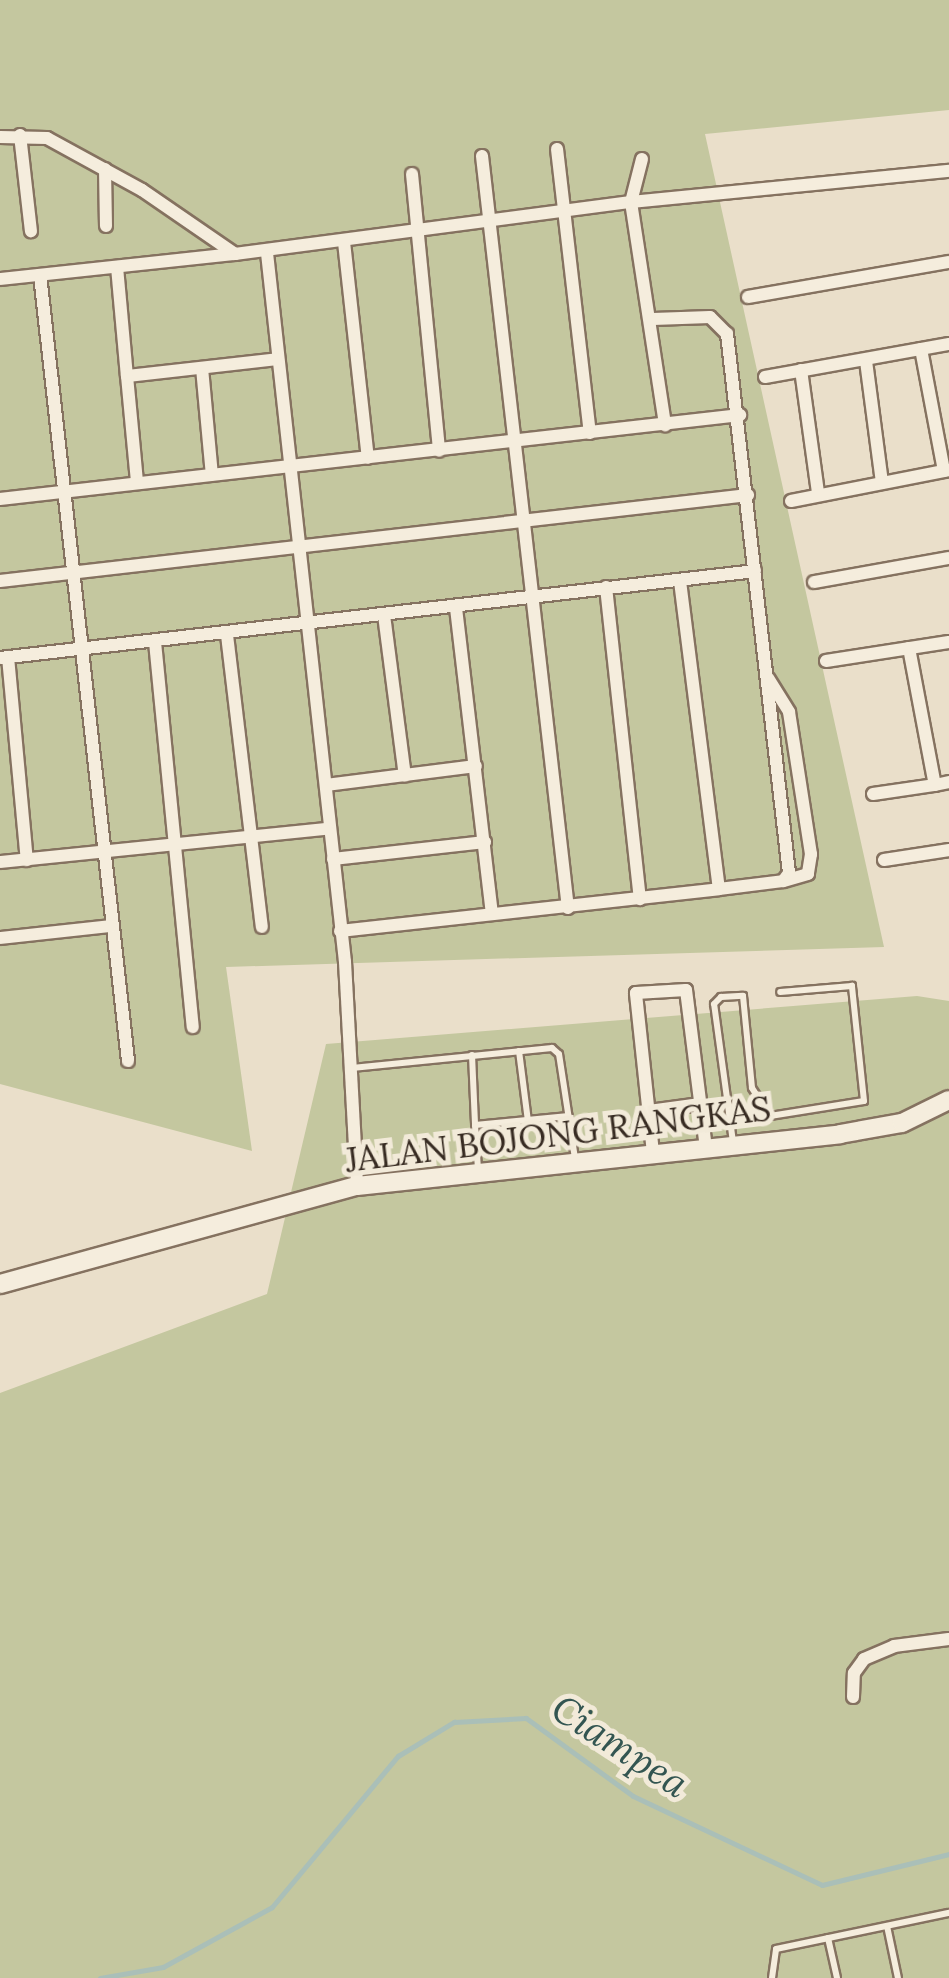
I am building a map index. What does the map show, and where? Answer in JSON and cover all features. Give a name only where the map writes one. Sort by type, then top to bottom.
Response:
[{"type":"main road","name":"JALAN BOJONG RANGKAS","points":[[0,1284],[358,1186],[478,1168],[706,1148],[902,1123],[949,1100]]},
{"type":"street","points":[[20,136],[31,230]]},
{"type":"street","points":[[0,137],[47,138],[104,168],[235,254]]},
{"type":"street","points":[[557,149],[590,433]]},
{"type":"street","points":[[482,156],[568,908]]},
{"type":"street","points":[[642,159],[631,202],[653,320],[666,425]]},
{"type":"street","points":[[104,168],[106,226]]},
{"type":"street","points":[[0,278],[267,253],[631,202],[949,171]]},
{"type":"street","points":[[412,174],[414,233],[439,450]]},
{"type":"street","points":[[344,242],[368,458]]},
{"type":"street","points":[[267,253],[326,785],[327,829],[345,962],[358,1186]]},
{"type":"street","points":[[748,296],[949,262]]},
{"type":"street","points":[[117,267],[137,482]]},
{"type":"street","points":[[40,275],[128,1060]]},
{"type":"street","points":[[653,320],[698,315],[720,323],[740,415],[790,864],[783,881]]},
{"type":"street","points":[[764,377],[949,344]]},
{"type":"street","points":[[791,501],[946,471],[921,349]]},
{"type":"street","points":[[127,376],[278,358]]},
{"type":"street","points":[[866,360],[882,483]]},
{"type":"street","points":[[202,368],[212,475]]},
{"type":"street","points":[[801,370],[818,493]]},
{"type":"street","points":[[0,498],[292,469],[740,415]]},
{"type":"street","points":[[0,581],[748,495]]},
{"type":"street","points":[[814,582],[949,558]]},
{"type":"street","points":[[27,860],[4,657],[307,626],[755,571]]},
{"type":"street","points":[[680,581],[719,890]]},
{"type":"street","points":[[606,587],[640,899]]},
{"type":"street","points":[[456,608],[492,914]]},
{"type":"street","points":[[384,615],[405,776]]},
{"type":"street","points":[[227,635],[262,927]]},
{"type":"street","points":[[155,642],[193,1027]]},
{"type":"street","points":[[826,661],[949,642]]},
{"type":"street","points":[[873,794],[942,784],[909,648]]},
{"type":"street","points":[[340,930],[719,890],[808,874],[811,854],[789,712],[767,676]]},
{"type":"street","points":[[326,785],[476,766]]},
{"type":"street","points":[[0,862],[327,829]]},
{"type":"street","points":[[332,859],[485,842]]},
{"type":"street","points":[[884,860],[949,850]]},
{"type":"street","points":[[0,938],[110,926]]},
{"type":"street","points":[[653,1153],[636,994],[686,990],[706,1148]]},
{"type":"street","points":[[649,1111],[701,1104]]},
{"type":"street","points":[[854,1697],[854,1673],[864,1658],[894,1646],[949,1639]]},
{"type":"lane","points":[[733,1145],[714,1004],[721,997],[744,996],[752,1088],[770,1116],[864,1101],[852,986],[780,992]]},
{"type":"lane","points":[[352,1068],[552,1048],[559,1054],[575,1159]]},
{"type":"lane","points":[[519,1050],[528,1121]]},
{"type":"lane","points":[[472,1055],[478,1168]]},
{"type":"lane","points":[[475,1125],[569,1116]]},
{"type":"lane","points":[[772,1978],[776,1948],[949,1915]]},
{"type":"lane","points":[[887,1926],[898,1978]]},
{"type":"lane","points":[[828,1938],[837,1978]]},
{"type":"green space","points":[[0,0],[949,0],[949,110],[705,134],[884,947],[226,967],[252,1151],[0,1084]]},
{"type":"green space","points":[[917,996],[949,1001],[949,1978],[0,1978],[0,1393],[267,1294],[326,1044]]},
{"type":"waterway","name":"Ciampea","points":[[100,1978],[163,1967],[272,1907],[398,1756],[454,1722],[526,1718],[633,1796],[822,1885],[949,1854]]}]
